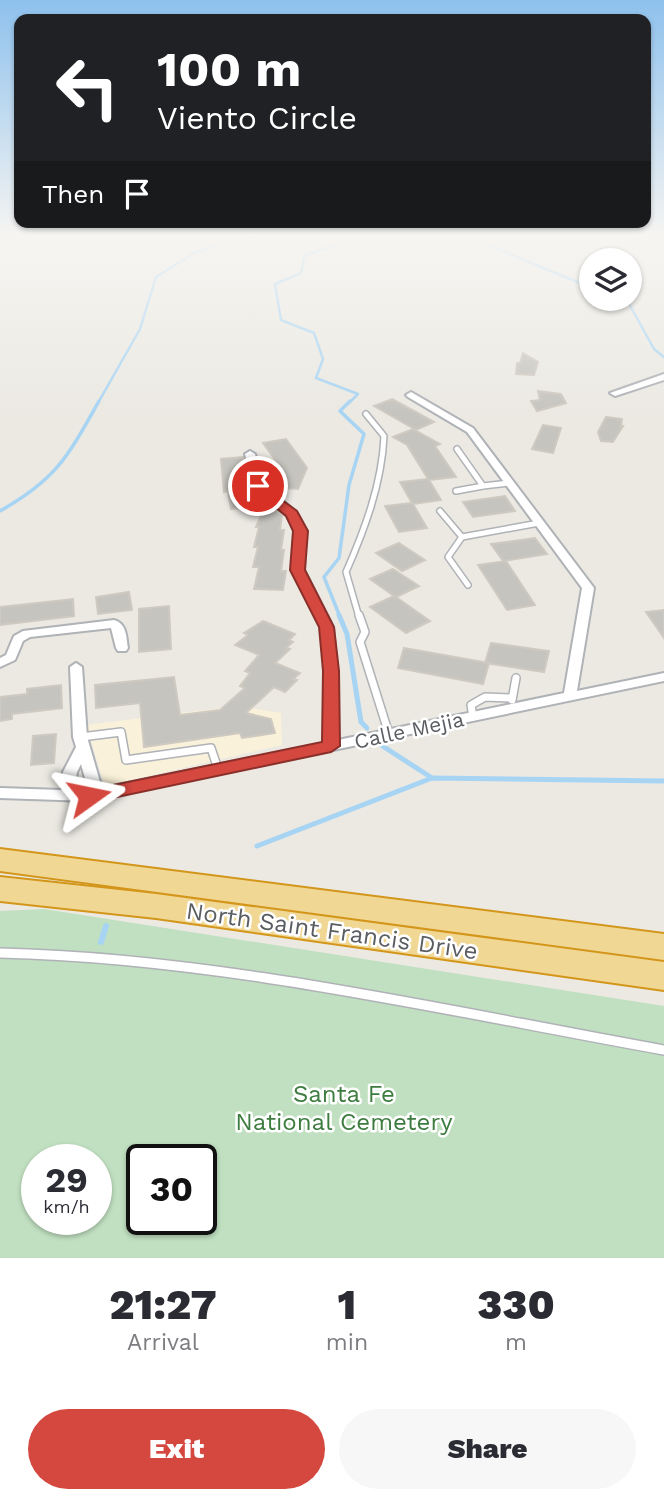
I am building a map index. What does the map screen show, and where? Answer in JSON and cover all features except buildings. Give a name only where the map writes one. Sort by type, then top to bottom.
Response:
[{"type":"highway","name":"North Saint Francis Drive","points":[[0,860],[664,947]]},
{"type":"highway","name":"North Saint Francis Drive","points":[[0,890],[169,908],[664,976]]},
{"type":"street","points":[[615,393],[664,377]]},
{"type":"street","points":[[411,394],[470,430],[588,588],[570,695]]},
{"type":"street","points":[[250,454],[258,486],[292,514],[300,531],[298,570],[327,627],[331,671],[331,746]]},
{"type":"street","points":[[0,663],[11,657],[18,639],[27,634],[114,624],[119,628],[122,648]]},
{"type":"street","points":[[76,667],[81,743],[93,782],[89,796],[68,788],[70,772],[81,743]]},
{"type":"street","name":"Calle Mejia","points":[[0,793],[89,796],[473,716],[511,703],[664,677]]},
{"type":"lane","points":[[366,414],[384,436],[383,466],[360,540],[346,572],[349,589],[365,632],[360,642],[389,734]]},
{"type":"lane","points":[[457,449],[483,486]]},
{"type":"lane","points":[[456,491],[509,483]]},
{"type":"lane","points":[[440,511],[462,537]]},
{"type":"lane","points":[[468,584],[449,557],[462,537],[539,523]]},
{"type":"lane","points":[[511,703],[516,678]]},
{"type":"lane","points":[[81,743],[121,732],[126,760],[211,748],[218,769]]},
{"type":"lane","points":[[0,953],[88,956],[198,967],[664,1051]]},
{"type":"shaded area","points":[[237,706],[281,713],[282,745],[105,786],[86,725]]},
{"type":"green space","name":"Santa Fe National Cemetery","points":[[44,909],[664,1006],[664,1258],[0,1258],[0,911]]},
{"type":"waterway","points":[[98,403],[140,329],[150,297]]},
{"type":"waterway","points":[[277,297],[281,320],[314,333],[323,359],[316,378],[358,394],[349,403]]},
{"type":"waterway","points":[[633,311],[654,349],[664,357]]},
{"type":"waterway","points":[[0,511],[35,488],[59,465],[99,401]]},
{"type":"waterway","points":[[340,617],[324,577],[339,558],[349,485],[364,434],[340,411],[350,401]]},
{"type":"waterway","points":[[339,615],[347,634],[361,722],[367,728]]},
{"type":"waterway","points":[[381,745],[432,778]]},
{"type":"waterway","points":[[257,846],[432,778]]},
{"type":"waterway","points":[[432,778],[664,781]]},
{"type":"waterway","points":[[101,942],[106,926]]},
{"type":"route","points":[[89,796],[331,746],[331,671],[327,627],[298,570],[300,531],[292,514],[258,486]]}]
